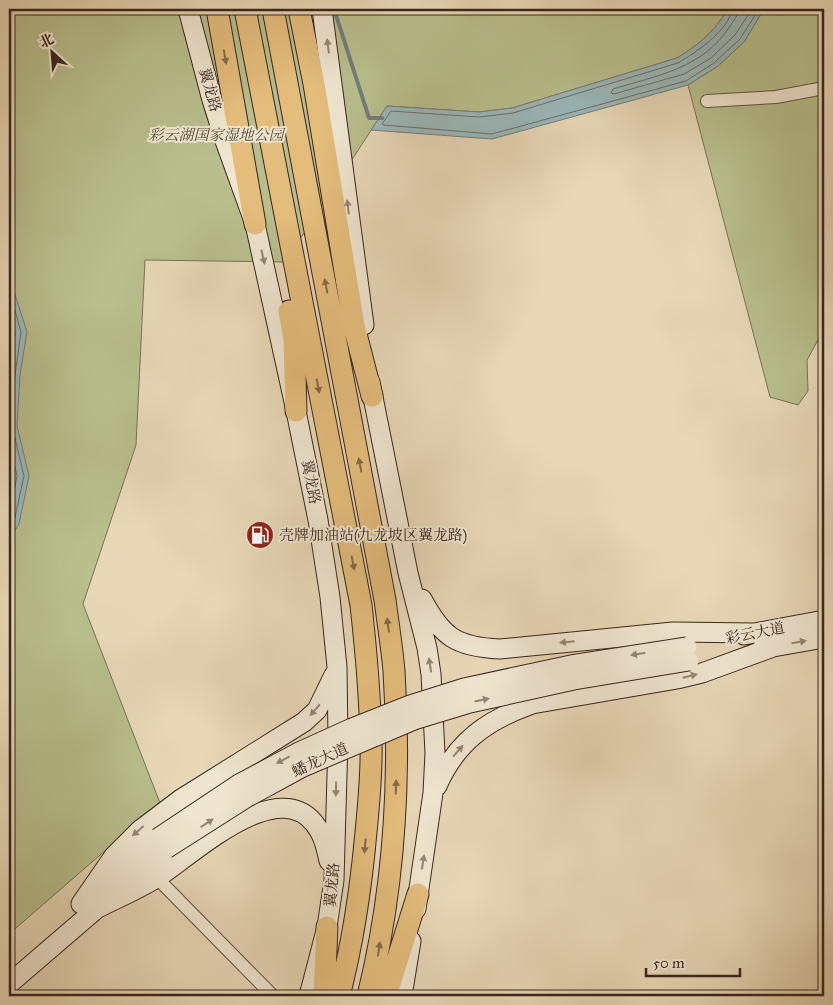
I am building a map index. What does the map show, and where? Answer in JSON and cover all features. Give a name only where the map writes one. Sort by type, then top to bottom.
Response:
[{"type":"highway","points":[[217,9],[255,224]]},
{"type":"highway","points":[[233,9],[302,338],[296,411]]},
{"type":"highway","name":"翼龙路","points":[[245,9],[302,338],[361,605],[368,672],[371,743],[367,827],[362,882],[353,936],[339,996]]},
{"type":"highway","points":[[274,9],[337,220]]},
{"type":"highway","points":[[274,9],[351,328],[372,396]]},
{"type":"highway","points":[[299,9],[337,220],[394,669],[397,738],[396,808],[389,885],[377,962],[368,996]]},
{"type":"highway","points":[[386,996],[418,894]]},
{"type":"highway","points":[[324,996],[327,927]]},
{"type":"main road","name":"翼龙路","points":[[188,9],[212,100],[255,224],[271,291],[318,520],[330,596],[337,667],[338,740],[334,880],[327,927],[309,996]]},
{"type":"main road","points":[[322,9],[351,328]]},
{"type":"main road","points":[[372,396],[408,573],[427,648],[431,674],[435,753],[433,793],[402,996]]},
{"type":"main road","points":[[408,573],[439,628],[452,638],[482,648],[500,649],[673,632],[755,633]]},
{"type":"main road","name":"彩云大道","points":[[688,654],[755,633],[824,620]]},
{"type":"main road","name":"彩云大道","points":[[688,654],[773,647],[824,638]]},
{"type":"main road","points":[[433,793],[444,769],[455,753],[488,723],[511,711],[532,704],[702,673],[773,647]]},
{"type":"main road","name":"蟠龙大道","points":[[9,967],[88,907],[162,844],[239,784],[290,757],[352,728],[410,705],[464,688],[571,665],[688,654]]},
{"type":"main road","points":[[88,907],[114,856],[140,830],[181,798],[304,722],[317,710],[337,667]]},
{"type":"main road","points":[[88,907],[157,878],[245,818],[272,809],[287,808],[300,811],[311,820],[320,831],[325,844],[334,880]]},
{"type":"main road","name":"蟠龙大道","points":[[9,984],[88,907]]},
{"type":"street","points":[[708,101],[776,97],[824,88]]},
{"type":"street","points":[[157,878],[273,996]]},
{"type":"green space","name":"彩云湖国家湿地公园","points":[[9,9],[728,9],[706,37],[677,58],[512,108],[479,112],[387,106],[285,262],[145,260],[136,445],[83,604],[160,803],[9,934]]},
{"type":"green space","points":[[764,9],[824,9],[824,329],[807,360],[808,391],[798,405],[770,397],[688,85],[718,66],[744,42]]},
{"type":"water","points":[[728,9],[764,9],[744,42],[718,66],[688,85],[492,139],[371,130],[387,106],[479,112],[512,108],[677,58],[706,37]]},
{"type":"water","points":[[9,276],[27,332],[20,375],[17,426],[29,476],[19,524],[9,540]]},
{"type":"waterway","points":[[334,9],[369,118],[382,118]]},
{"type":"place","name":"壳牌加油站(九龙坡区翼龙路)","points":[[260,535]]}]
